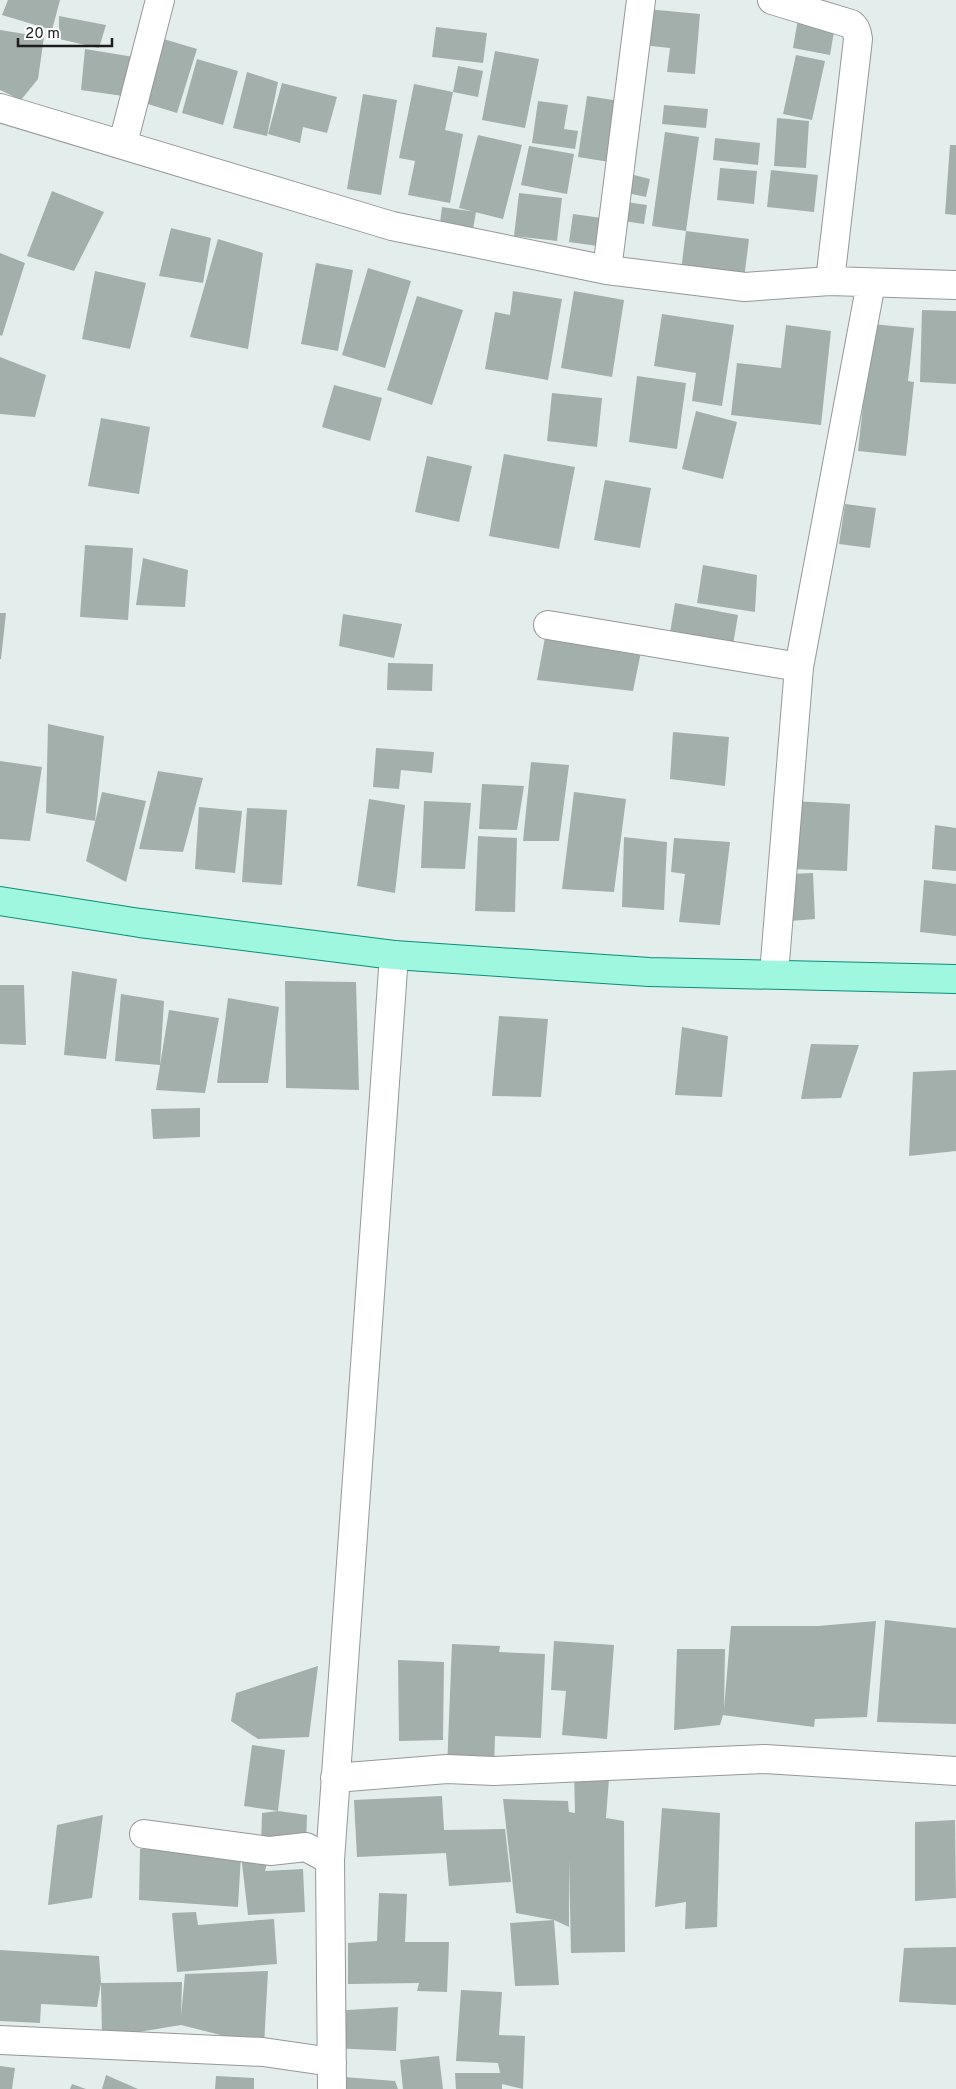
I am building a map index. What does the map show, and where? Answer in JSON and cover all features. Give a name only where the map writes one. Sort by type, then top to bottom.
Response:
[{"type":"main road","points":[[0,901],[140,923],[394,955],[649,972],[956,979]]},
{"type":"street","points":[[122,143],[160,0]]},
{"type":"street","points":[[607,270],[641,0]]},
{"type":"street","points":[[772,0],[850,24],[855,27],[857,33],[830,281]]},
{"type":"street","points":[[0,108],[122,143],[392,226],[607,270],[745,286],[830,281],[956,285]]},
{"type":"street","points":[[774,974],[799,667],[870,283]]},
{"type":"street","points":[[548,625],[799,667]]},
{"type":"street","points":[[332,2089],[330,1860],[394,955]]},
{"type":"street","points":[[335,1778],[447,1769],[494,1772],[765,1759],[956,1771]]},
{"type":"street","points":[[144,1834],[270,1851],[306,1847],[330,1860]]},
{"type":"street","points":[[0,2040],[263,2052],[332,2062]]},
{"type":"building","points":[[8,0],[60,0],[52,30],[2,15]]},
{"type":"building","points":[[646,9],[700,14],[695,74],[667,72],[670,48],[642,45]]},
{"type":"building","points":[[59,16],[106,25],[99,48],[59,39]]},
{"type":"building","points":[[798,19],[835,26],[830,55],[793,48]]},
{"type":"building","points":[[436,27],[487,33],[483,63],[432,57]]},
{"type":"building","points":[[0,30],[44,37],[38,79],[21,100],[0,90]]},
{"type":"building","points":[[157,37],[197,49],[177,113],[138,101]]},
{"type":"building","points":[[85,49],[134,57],[130,97],[81,90]]},
{"type":"building","points":[[495,51],[539,59],[525,128],[482,120]]},
{"type":"building","points":[[796,55],[825,61],[812,120],[783,114]]},
{"type":"building","points":[[197,59],[238,71],[223,125],[182,113]]},
{"type":"building","points":[[458,66],[483,71],[478,97],[453,92]]},
{"type":"building","points":[[247,72],[278,82],[267,136],[233,128]]},
{"type":"building","points":[[282,83],[337,97],[327,133],[303,127],[300,143],[268,134]]},
{"type":"building","points":[[414,84],[453,92],[445,130],[463,134],[450,203],[408,195],[415,161],[399,158]]},
{"type":"building","points":[[363,94],[397,100],[381,195],[347,189]]},
{"type":"building","points":[[587,96],[626,102],[616,163],[578,157]]},
{"type":"building","points":[[538,101],[568,105],[564,129],[578,131],[575,149],[532,143]]},
{"type":"building","points":[[664,105],[708,109],[706,128],[662,124]]},
{"type":"building","points":[[777,118],[809,121],[806,168],[774,166]]},
{"type":"building","points":[[665,132],[699,137],[686,231],[652,226]]},
{"type":"building","points":[[478,135],[522,145],[503,219],[459,208]]},
{"type":"building","points":[[715,138],[760,143],[758,165],[713,160]]},
{"type":"building","points":[[950,145],[956,145],[956,215],[945,214]]},
{"type":"building","points":[[529,146],[574,154],[567,194],[521,185]]},
{"type":"building","points":[[720,168],[757,171],[754,204],[717,200]]},
{"type":"building","points":[[771,170],[818,175],[814,212],[767,207]]},
{"type":"building","points":[[626,173],[650,179],[646,197],[622,192]]},
{"type":"building","points":[[52,191],[104,212],[74,271],[27,256]]},
{"type":"building","points":[[519,193],[562,198],[557,241],[514,236]]},
{"type":"building","points":[[620,201],[647,205],[644,224],[616,220]]},
{"type":"building","points":[[442,207],[476,212],[472,235],[439,230]]},
{"type":"building","points":[[573,214],[609,219],[605,247],[569,242]]},
{"type":"building","points":[[171,228],[211,238],[203,283],[159,276]]},
{"type":"building","points":[[686,231],[749,239],[744,279],[681,270]]},
{"type":"building","points":[[218,239],[263,253],[248,349],[190,337]]},
{"type":"building","points":[[0,253],[25,263],[2,336],[0,335]]},
{"type":"building","points":[[316,263],[353,270],[338,351],[301,344]]},
{"type":"building","points":[[368,268],[411,281],[385,368],[342,355]]},
{"type":"building","points":[[95,271],[146,283],[130,349],[82,339]]},
{"type":"building","points":[[513,291],[562,299],[548,380],[485,369],[495,312],[510,315]]},
{"type":"building","points":[[574,291],[624,300],[612,377],[561,368]]},
{"type":"building","points":[[417,296],[463,310],[432,405],[387,390]]},
{"type":"building","points":[[922,310],[956,311],[956,384],[920,382]]},
{"type":"building","points":[[662,314],[734,325],[722,406],[692,401],[696,373],[654,366]]},
{"type":"building","points":[[872,324],[914,328],[908,381],[914,382],[906,456],[858,451]]},
{"type":"building","points":[[786,325],[831,331],[821,425],[731,415],[737,363],[781,368]]},
{"type":"building","points":[[0,357],[46,375],[35,417],[0,414]]},
{"type":"building","points":[[637,376],[686,383],[677,449],[629,442]]},
{"type":"building","points":[[334,385],[382,398],[370,441],[322,427]]},
{"type":"building","points":[[552,393],[602,398],[597,447],[547,441]]},
{"type":"building","points":[[696,411],[737,422],[723,479],[682,469]]},
{"type":"building","points":[[101,418],[150,427],[139,494],[88,486]]},
{"type":"building","points":[[504,454],[575,467],[559,549],[489,536]]},
{"type":"building","points":[[427,456],[472,466],[459,522],[415,512]]},
{"type":"building","points":[[605,480],[651,488],[640,548],[594,540]]},
{"type":"building","points":[[845,504],[876,508],[870,548],[839,544]]},
{"type":"building","points":[[85,545],[133,548],[128,620],[80,617]]},
{"type":"building","points":[[143,558],[188,570],[185,607],[136,605]]},
{"type":"building","points":[[703,565],[757,575],[755,612],[697,603]]},
{"type":"building","points":[[675,603],[738,615],[732,651],[669,639]]},
{"type":"building","points":[[0,613],[6,613],[1,659],[0,659]]},
{"type":"building","points":[[343,614],[402,624],[394,658],[339,646]]},
{"type":"building","points":[[546,632],[642,647],[633,691],[537,680]]},
{"type":"building","points":[[388,663],[433,664],[432,691],[387,690]]},
{"type":"building","points":[[48,724],[104,736],[95,821],[46,813]]},
{"type":"building","points":[[673,732],[729,737],[725,786],[670,779]]},
{"type":"building","points":[[376,748],[434,752],[432,773],[401,770],[399,789],[373,787]]},
{"type":"building","points":[[0,761],[42,767],[30,841],[0,839]]},
{"type":"building","points":[[531,762],[569,765],[559,841],[523,841]]},
{"type":"building","points":[[158,771],[203,778],[183,852],[139,849]]},
{"type":"building","points":[[482,784],[524,786],[517,830],[479,829]]},
{"type":"building","points":[[102,792],[146,801],[126,882],[86,861]]},
{"type":"building","points":[[574,792],[626,799],[614,892],[562,889]]},
{"type":"building","points":[[369,799],[405,805],[395,893],[357,886]]},
{"type":"building","points":[[424,801],[471,803],[465,869],[421,868]]},
{"type":"building","points":[[792,801],[850,804],[847,871],[789,869]]},
{"type":"building","points":[[199,807],[242,811],[235,873],[195,869]]},
{"type":"building","points":[[247,808],[287,810],[282,885],[242,882]]},
{"type":"building","points":[[935,825],[956,828],[956,871],[932,869]]},
{"type":"building","points":[[478,836],[517,838],[515,912],[475,911]]},
{"type":"building","points":[[624,837],[667,842],[664,910],[622,907]]},
{"type":"building","points":[[674,838],[730,842],[720,925],[679,922],[685,874],[671,872]]},
{"type":"building","points":[[813,873],[815,919],[790,921],[788,874]]},
{"type":"building","points":[[924,880],[956,884],[956,936],[920,932]]},
{"type":"building","points":[[72,971],[117,979],[106,1059],[64,1055]]},
{"type":"building","points":[[285,981],[356,982],[359,1090],[286,1088]]},
{"type":"building","points":[[0,985],[24,985],[26,1045],[0,1044]]},
{"type":"building","points":[[121,994],[164,1001],[160,1065],[115,1061]]},
{"type":"building","points":[[228,998],[279,1007],[268,1083],[217,1083]]},
{"type":"building","points":[[169,1010],[219,1018],[205,1093],[156,1090]]},
{"type":"building","points":[[499,1016],[548,1019],[541,1097],[492,1096]]},
{"type":"building","points":[[682,1027],[728,1036],[722,1097],[675,1095]]},
{"type":"building","points":[[811,1044],[859,1045],[841,1098],[801,1099]]},
{"type":"building","points":[[956,1070],[956,1151],[909,1156],[913,1072]]},
{"type":"building","points":[[200,1108],[200,1137],[153,1139],[151,1109]]},
{"type":"building","points":[[885,1620],[956,1628],[956,1724],[877,1722]]},
{"type":"building","points":[[876,1621],[867,1717],[815,1719],[814,1727],[723,1715],[720,1725],[674,1730],[677,1649],[725,1649],[724,1709],[731,1626],[818,1626]]},
{"type":"building","points":[[554,1641],[614,1645],[607,1739],[562,1735],[566,1691],[551,1690]]},
{"type":"building","points":[[452,1644],[500,1646],[499,1652],[545,1654],[541,1738],[495,1736],[494,1771],[447,1769]]},
{"type":"building","points":[[398,1660],[444,1662],[443,1740],[399,1741]]},
{"type":"building","points":[[318,1666],[309,1737],[258,1739],[231,1721],[236,1693]]},
{"type":"building","points":[[252,1745],[285,1750],[278,1811],[244,1806]]},
{"type":"building","points":[[610,1766],[606,1818],[624,1821],[625,1952],[571,1953],[569,1859],[569,1927],[554,1920],[516,1913],[503,1799],[568,1801],[569,1812],[575,1813],[574,1768]]},
{"type":"building","points":[[442,1796],[444,1830],[505,1829],[511,1882],[449,1886],[446,1853],[357,1857],[354,1800]]},
{"type":"building","points":[[662,1808],[720,1813],[717,1927],[685,1929],[686,1902],[655,1907]]},
{"type":"building","points":[[278,1811],[307,1815],[306,1847],[261,1845],[262,1813]]},
{"type":"building","points":[[103,1815],[92,1898],[48,1905],[57,1825]]},
{"type":"building","points":[[955,1820],[956,1898],[915,1901],[915,1822]]},
{"type":"building","points":[[140,1849],[270,1851],[265,1871],[303,1869],[305,1912],[248,1915],[241,1855],[238,1907],[139,1900]]},
{"type":"building","points":[[379,1893],[407,1894],[405,1942],[449,1942],[447,1992],[417,1991],[419,1983],[348,1984],[348,1943],[377,1941]]},
{"type":"building","points":[[196,1912],[198,1925],[274,1919],[277,1964],[177,1972],[172,1913]]},
{"type":"building","points":[[554,1920],[559,1985],[515,1986],[510,1923]]},
{"type":"building","points":[[956,1947],[956,2005],[899,2002],[904,1948]]},
{"type":"building","points":[[0,1950],[99,1956],[101,1983],[97,2007],[41,2004],[40,2023],[0,2021]]},
{"type":"building","points":[[268,1971],[264,2046],[181,2025],[102,2038],[101,1983],[182,1982],[181,2016],[185,1974]]},
{"type":"building","points":[[461,1990],[502,1992],[499,2035],[525,2036],[523,2089],[502,2084],[502,2089],[456,2089],[455,2073],[500,2073],[498,2063],[456,2061]]},
{"type":"building","points":[[398,2007],[396,2051],[331,2048],[331,2011]]},
{"type":"building","points":[[439,2056],[443,2089],[403,2089],[400,2060]]},
{"type":"building","points":[[0,2066],[15,2068],[12,2089],[0,2089]]},
{"type":"building","points":[[106,2075],[138,2089],[102,2089]]},
{"type":"building","points":[[216,2076],[254,2078],[254,2089],[215,2089]]},
{"type":"building","points":[[344,2077],[395,2081],[398,2089],[344,2089]]},
{"type":"building","points":[[72,2084],[86,2089],[70,2089]]}]
